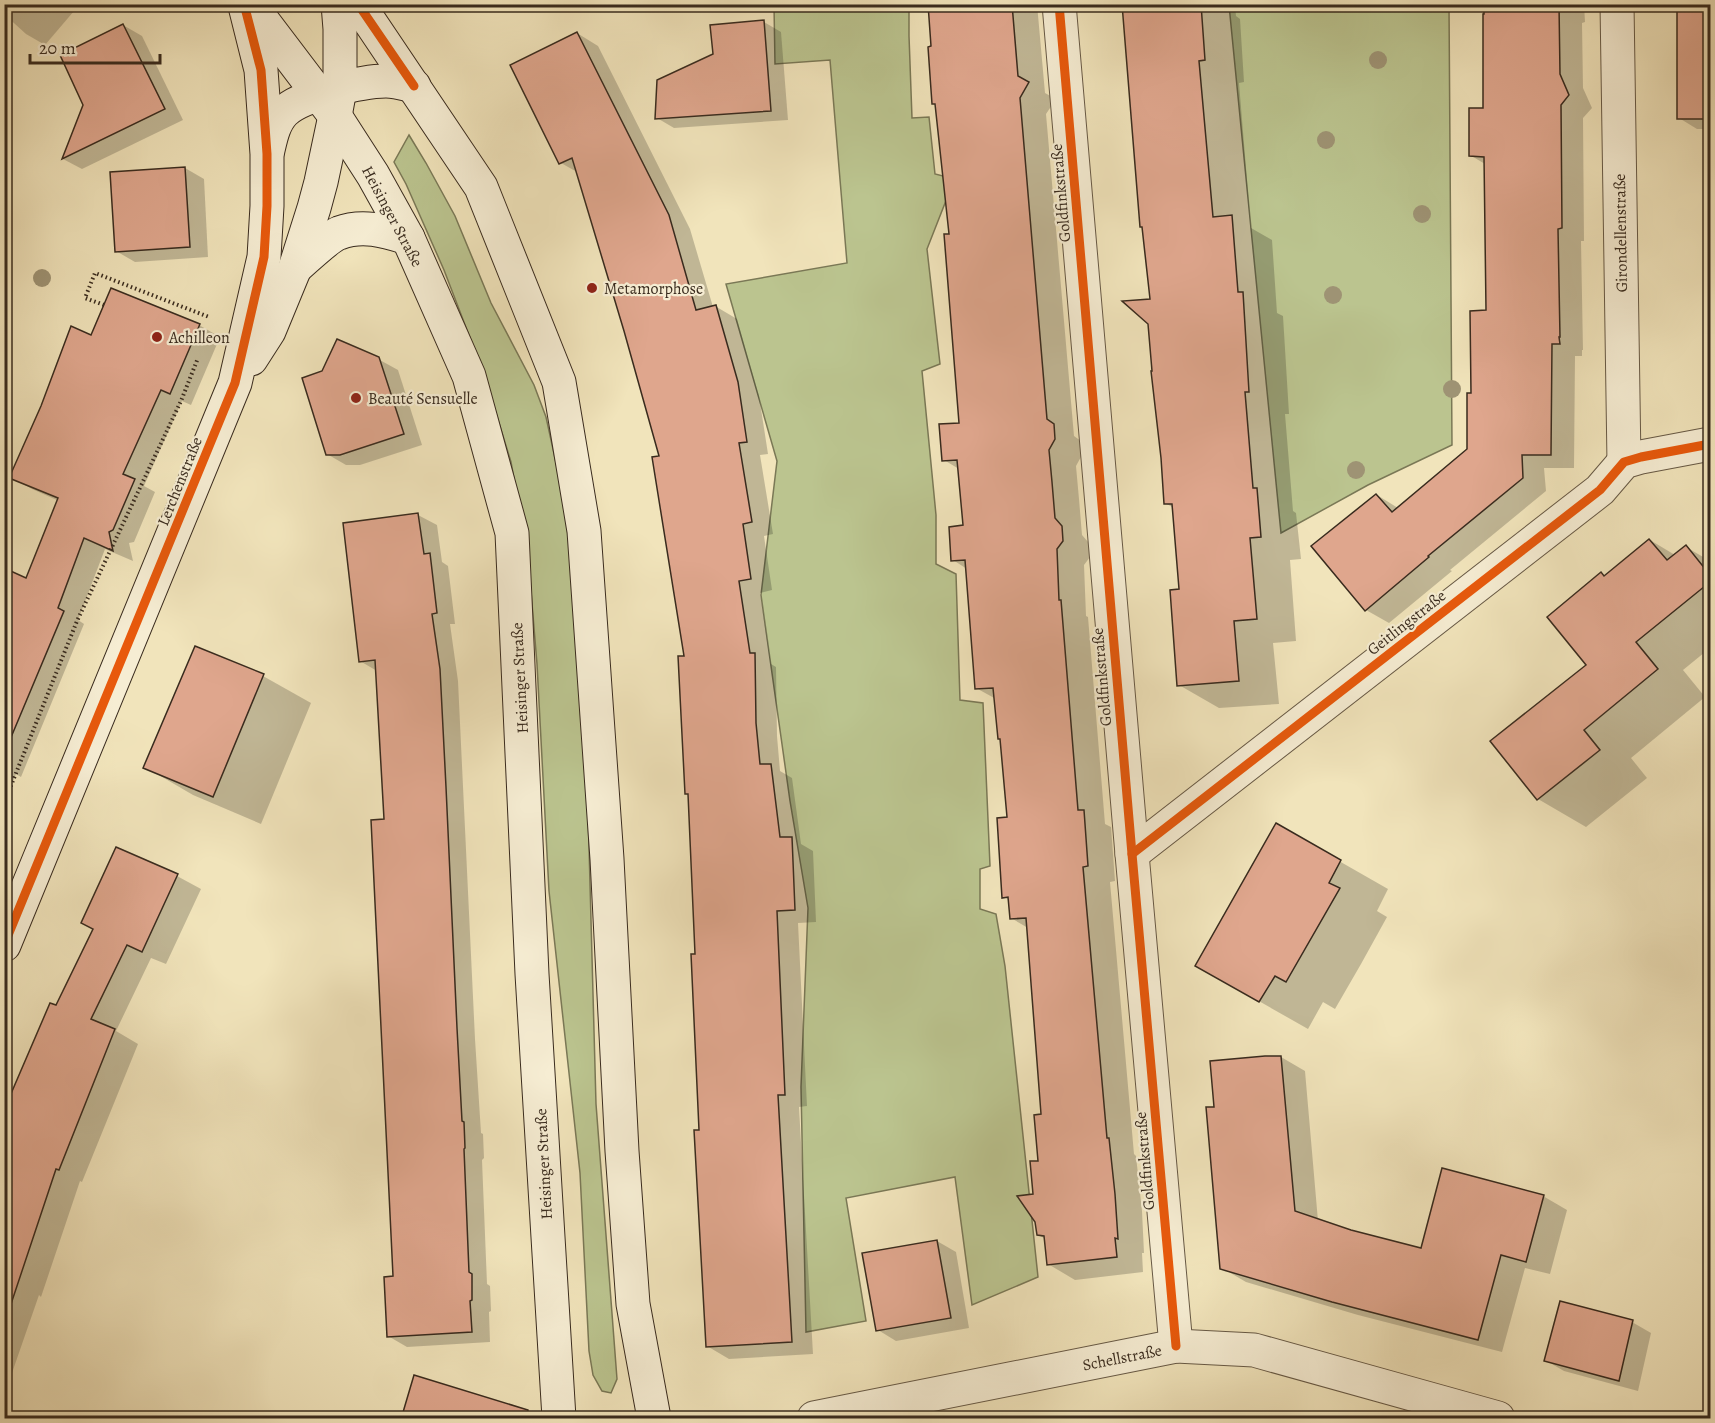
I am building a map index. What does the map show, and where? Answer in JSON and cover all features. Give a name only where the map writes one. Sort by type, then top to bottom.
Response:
[{"type":"main road","name":"Lerchenstraße","points":[[4,945],[236,383],[264,257],[267,206],[267,154],[261,70],[244,4]]},
{"type":"main road","name":"Heisinger Straße","points":[[250,4],[336,96],[373,175],[408,238],[469,375],[512,533],[532,974],[559,1419]]},
{"type":"main road","name":"Lerchenstraße","points":[[236,383],[269,331],[295,268],[314,208],[336,96],[340,29],[338,4]]},
{"type":"main road","points":[[358,4],[481,187],[560,382],[584,531],[607,859],[621,1151],[633,1304],[654,1419]]},
{"type":"main road","name":"Goldfinkstraße","points":[[1059,4],[1176,1346]]},
{"type":"main road","name":"Girondellenstraße","points":[[1617,4],[1624,462]]},
{"type":"main road","points":[[267,154],[274,128],[284,112],[295,104],[336,96],[384,81],[414,86]]},
{"type":"main road","points":[[295,268],[337,233],[361,229],[381,230],[408,238]]},
{"type":"main road","points":[[1624,462],[1710,444]]},
{"type":"main road","name":"Geitlingstraße","points":[[1132,854],[1600,490],[1624,462]]},
{"type":"main road","name":"Schellstraße","points":[[814,1419],[1176,1346],[1254,1350],[1498,1419]]},
{"type":"path","points":[[104,305],[85,298],[95,273],[213,318]]},
{"type":"path","points":[[4,803],[77,621],[181,401],[201,350]]},
{"type":"green space","points":[[774,5],[909,5],[912,118],[929,117],[935,174],[947,177],[947,198],[927,249],[940,364],[922,371],[936,515],[936,564],[956,574],[960,700],[983,703],[990,866],[980,869],[980,909],[996,914],[1005,966],[1038,1277],[972,1305],[955,1177],[846,1198],[866,1321],[806,1332],[801,1087],[808,908],[790,801],[761,595],[777,461],[726,284],[847,263],[830,60],[775,64]]},
{"type":"green space","points":[[1229,5],[1449,5],[1452,445],[1368,485],[1281,533]]},
{"type":"green space","points":[[409,135],[455,216],[491,303],[534,385],[546,417],[568,518],[585,700],[596,1104],[617,1379],[611,1393],[602,1391],[593,1375],[589,1351],[580,1173],[549,891],[537,664],[528,555],[511,462],[485,377],[444,270],[394,162]]},
{"type":"building","points":[[928,4],[1012,4],[1018,76],[1029,82],[1020,98],[1047,419],[1054,424],[1055,439],[1049,450],[1055,518],[1062,526],[1063,541],[1057,549],[1059,600],[1061,600],[1078,810],[1084,810],[1088,866],[1083,867],[1107,1138],[1109,1138],[1115,1194],[1117,1257],[1047,1265],[1044,1236],[1037,1235],[1035,1222],[1017,1196],[1033,1194],[1030,1161],[1038,1161],[1034,1115],[1041,1114],[1026,918],[1010,919],[1008,897],[1002,898],[997,818],[1007,817],[993,688],[975,689],[965,560],[951,561],[949,527],[963,525],[957,460],[942,461],[939,424],[959,423],[944,234],[949,234],[935,104],[932,104]]},
{"type":"building","points":[[1122,4],[1201,4],[1205,60],[1199,61],[1213,217],[1232,215],[1238,292],[1243,292],[1249,392],[1245,392],[1253,488],[1257,488],[1261,537],[1250,538],[1257,619],[1234,621],[1239,681],[1177,686],[1170,590],[1179,589],[1172,504],[1164,504],[1148,324],[1122,301],[1150,299],[1142,227],[1140,227]]},
{"type":"building","points":[[1484,4],[1559,4],[1560,74],[1569,95],[1561,105],[1562,228],[1558,229],[1560,344],[1552,344],[1551,455],[1522,455],[1523,478],[1365,611],[1311,546],[1376,494],[1392,512],[1467,449],[1467,393],[1471,393],[1470,311],[1486,310],[1484,157],[1469,156],[1469,108],[1483,108]]},
{"type":"building","points":[[1677,4],[1710,4],[1710,119],[1677,119]]},
{"type":"building","points":[[764,20],[771,111],[655,119],[657,80],[713,54],[710,25]]},
{"type":"building","points":[[123,24],[165,109],[62,159],[83,105],[60,55]]},
{"type":"building","points":[[577,32],[669,215],[696,310],[716,305],[738,382],[747,442],[739,443],[752,522],[743,524],[751,579],[739,581],[750,653],[755,653],[756,723],[760,764],[771,764],[780,837],[792,837],[795,910],[777,911],[785,1095],[778,1095],[792,1342],[706,1347],[694,1130],[699,1130],[691,954],[695,954],[688,794],[685,794],[678,656],[684,656],[652,457],[659,456],[572,158],[559,164],[510,65]]},
{"type":"building","points":[[185,167],[190,247],[115,252],[110,172]]},
{"type":"building","points":[[111,288],[200,324],[170,394],[161,390],[123,474],[135,479],[113,530],[109,532],[113,551],[84,538],[58,608],[64,611],[4,754],[4,568],[26,578],[58,498],[9,478],[41,406],[71,326],[91,335]]},
{"type":"building","points":[[337,339],[379,357],[404,434],[340,455],[326,455],[302,378],[322,371]]},
{"type":"building","points":[[418,513],[424,554],[430,553],[437,613],[432,614],[440,669],[457,1028],[462,1121],[464,1122],[469,1272],[472,1274],[472,1300],[470,1301],[472,1332],[387,1337],[384,1277],[393,1276],[371,820],[384,819],[375,660],[359,662],[343,523]]},
{"type":"building","points":[[1649,539],[1667,560],[1686,545],[1710,575],[1710,582],[1636,642],[1658,669],[1584,730],[1600,750],[1537,800],[1490,741],[1586,665],[1547,617],[1601,572],[1604,576]]},
{"type":"building","points":[[195,646],[264,674],[213,797],[143,768]]},
{"type":"building","points":[[1276,823],[1341,860],[1329,883],[1340,888],[1286,982],[1275,976],[1259,1002],[1195,966]]},
{"type":"building","points":[[116,847],[178,874],[142,952],[127,945],[91,1019],[115,1029],[59,1170],[56,1169],[11,1304],[4,1303],[4,1110],[50,1003],[56,1005],[93,929],[81,923]]},
{"type":"building","points":[[1281,1056],[1295,1211],[1351,1230],[1421,1248],[1442,1168],[1544,1195],[1526,1262],[1501,1255],[1478,1340],[1332,1302],[1220,1269],[1206,1107],[1214,1107],[1210,1061]]},
{"type":"building","points":[[937,1240],[951,1318],[876,1331],[862,1253]]},
{"type":"building","points":[[1560,1301],[1633,1320],[1619,1381],[1544,1361]]},
{"type":"building","points":[[414,1375],[528,1410],[527,1419],[401,1419]]},
{"type":"cycle path","points":[[4,945],[235,383],[264,257],[267,206],[267,154],[261,70],[244,4]]},
{"type":"cycle path","points":[[358,4],[414,86]]},
{"type":"cycle path","points":[[1059,4],[1176,1346]]},
{"type":"cycle path","points":[[1132,854],[1600,490],[1624,462],[1710,444]]},
{"type":"place","name":"Metamorphose","points":[[592,288]]},
{"type":"place","name":"Achilleon","points":[[157,337]]},
{"type":"place","name":"Beauté Sensuelle","points":[[356,398]]}]
